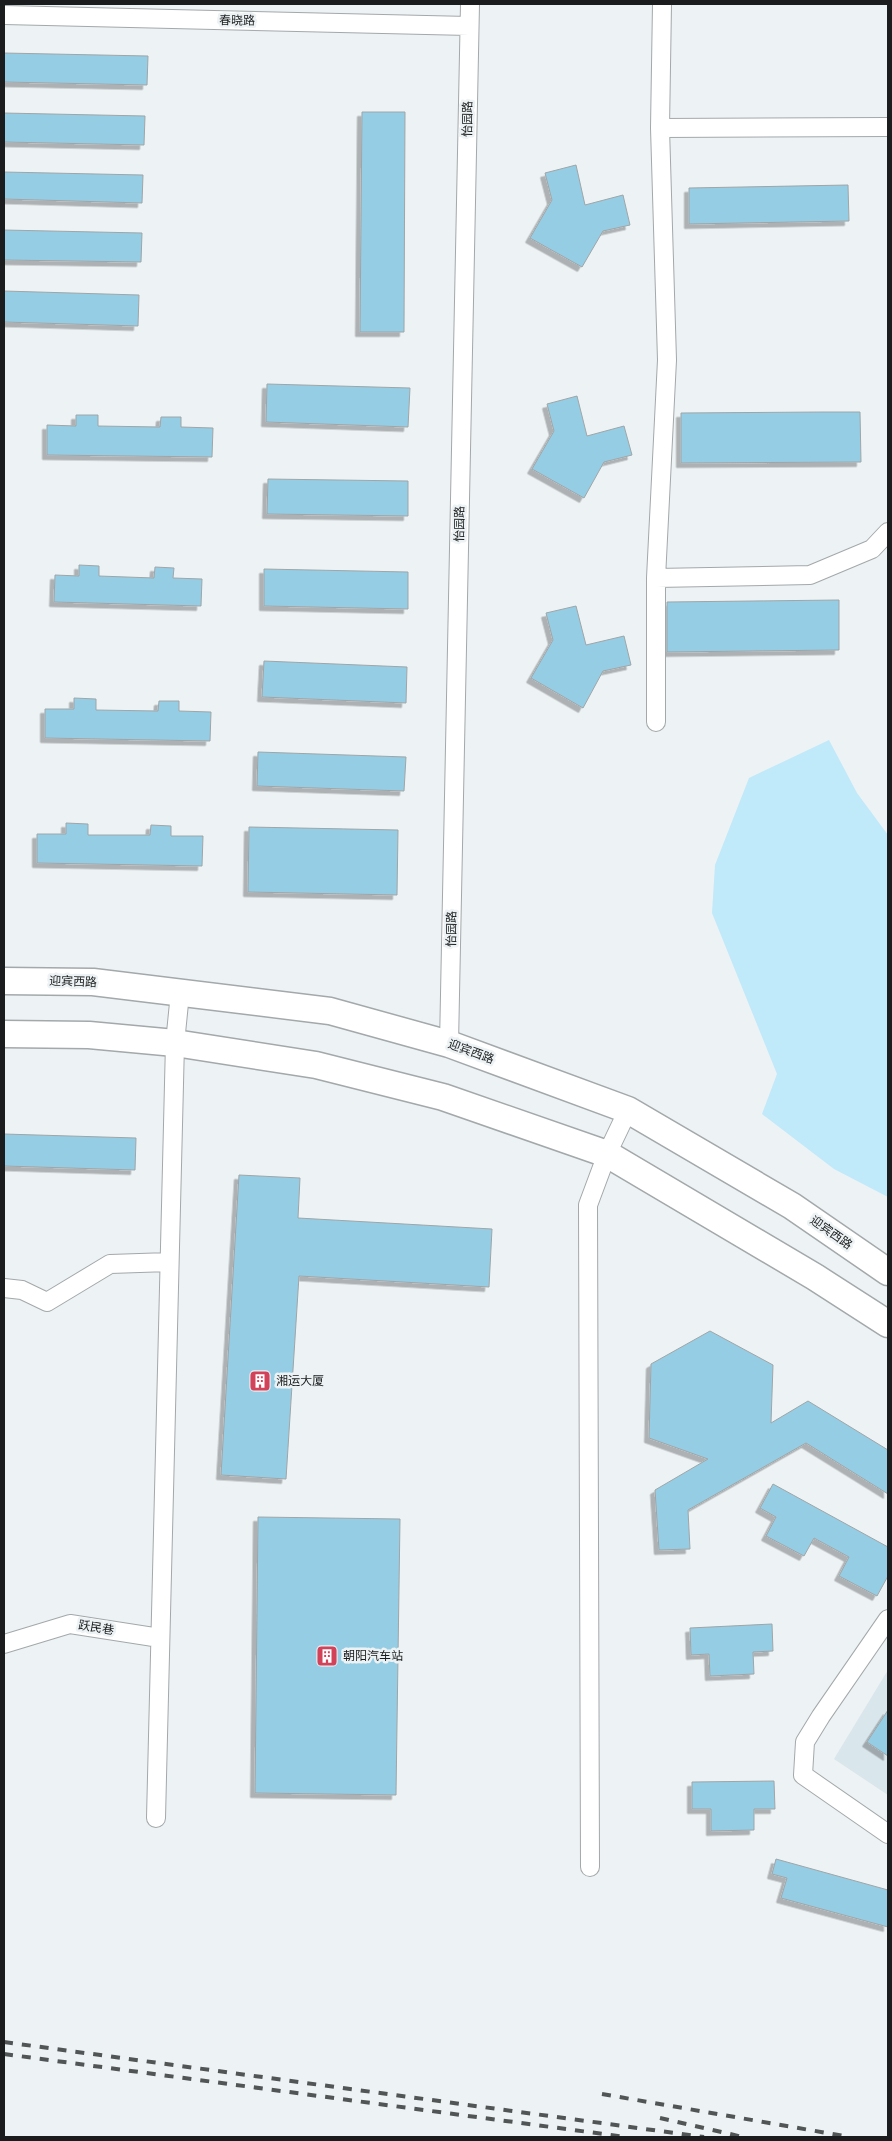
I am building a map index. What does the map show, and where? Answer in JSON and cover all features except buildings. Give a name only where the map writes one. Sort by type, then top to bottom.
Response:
[{"type":"highway","name":"迎宾西路","points":[[4,981],[93,982],[330,1011],[449,1044],[628,1110],[792,1206],[888,1272]]},
{"type":"highway","points":[[4,1034],[89,1034],[174,1043],[316,1064],[443,1098],[607,1154],[815,1277],[888,1324]]},
{"type":"street","name":"怡园路","points":[[449,1044],[470,4]]},
{"type":"street","points":[[656,722],[656,578],[666,360],[660,128],[662,4]]},
{"type":"street","name":"春晓路","points":[[4,15],[469,26]]},
{"type":"street","points":[[660,128],[888,128]]},
{"type":"street","points":[[656,578],[810,575],[872,549],[888,532]]},
{"type":"street","points":[[156,1818],[174,1043],[180,992]]},
{"type":"street","points":[[590,1867],[588,1205],[607,1154],[628,1110]]},
{"type":"street","points":[[4,1288],[22,1290],[47,1302],[110,1264],[169,1262]]},
{"type":"street","points":[[888,1619],[805,1742],[803,1775],[888,1834]]},
{"type":"street","name":"跃民巷","points":[[4,1644],[70,1624],[160,1638]]},
{"type":"shaded area","points":[[829,740],[857,793],[888,835],[888,1197],[834,1169],[762,1114],[777,1074],[712,913],[715,865],[749,778]]},
{"type":"shaded area","points":[[888,1670],[888,1795],[834,1759]]},
{"type":"railway","points":[[4,2042],[704,2137]]},
{"type":"railway","points":[[4,2054],[626,2137]]},
{"type":"railway","points":[[602,2094],[850,2137]]},
{"type":"railway","points":[[660,2118],[743,2137]]},
{"type":"place","name":"湘运大厦","points":[[260,1381]]},
{"type":"place","name":"朝阳汽车站","points":[[327,1656]]}]
